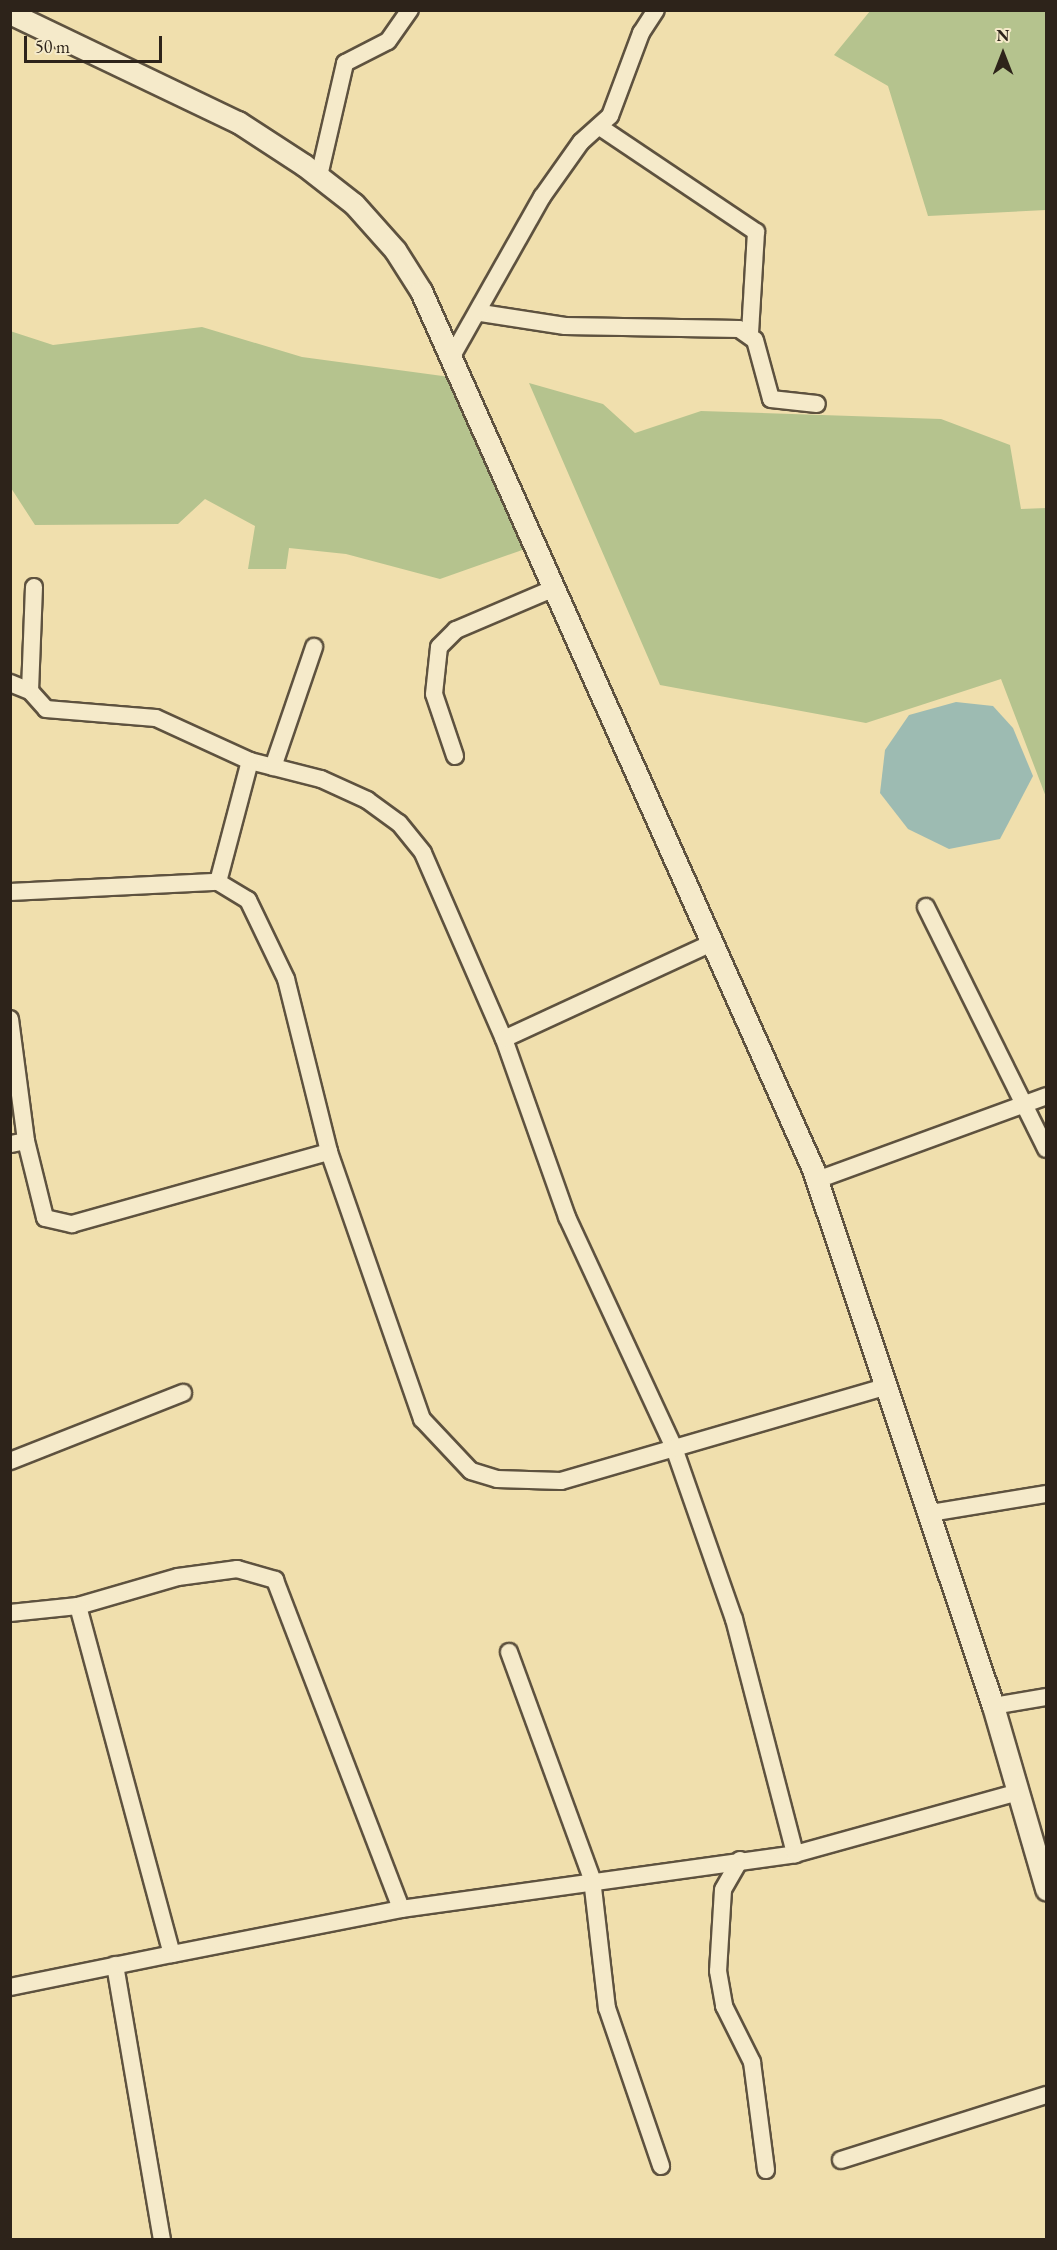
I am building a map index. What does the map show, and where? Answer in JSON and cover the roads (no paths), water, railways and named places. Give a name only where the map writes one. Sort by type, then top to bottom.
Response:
[{"type":"street","points":[[319,176],[345,63],[388,41],[410,10]]},
{"type":"street","points":[[452,356],[481,313],[542,197],[581,142],[600,127],[618,104],[641,33],[656,10]]},
{"type":"street","points":[[10,13],[238,122],[319,176],[354,204],[395,250],[452,356],[552,589],[714,942],[817,1180],[888,1386],[993,1706],[1047,1889]]},
{"type":"street","points":[[600,127],[756,232],[750,333],[771,399],[817,404]]},
{"type":"street","points":[[481,313],[565,326],[750,333]]},
{"type":"street","points":[[30,691],[34,587]]},
{"type":"street","points":[[455,756],[434,694],[439,647],[456,630],[552,589]]},
{"type":"street","points":[[273,767],[314,647]]},
{"type":"street","points":[[10,683],[30,691],[46,709],[156,718],[250,761],[349,792],[399,823],[423,853],[504,1039],[567,1217],[674,1448],[734,1620],[795,1854]]},
{"type":"street","points":[[218,882],[250,761]]},
{"type":"street","points":[[10,892],[218,882],[248,900],[286,980],[329,1152],[422,1419],[444,1448],[471,1471],[528,1481],[561,1481],[888,1386]]},
{"type":"street","points":[[926,908],[1047,1149]]},
{"type":"street","points":[[504,1039],[714,942]]},
{"type":"street","points":[[10,1019],[18,1142],[45,1218],[72,1224],[329,1152]]},
{"type":"street","points":[[817,1180],[1027,1106],[1047,1096]]},
{"type":"street","points":[[10,1461],[183,1393]]},
{"type":"street","points":[[930,1513],[1047,1494]]},
{"type":"street","points":[[10,1613],[78,1606],[213,1572],[237,1569],[275,1580],[401,1909]]},
{"type":"street","points":[[78,1606],[172,1954]]},
{"type":"street","points":[[509,1652],[592,1879],[607,2008],[661,2166]]},
{"type":"street","points":[[993,1706],[1047,1697]]},
{"type":"street","points":[[10,1987],[401,1909],[592,1879],[795,1854],[1019,1792]]},
{"type":"street","points":[[740,1860],[723,1890],[718,1971],[724,2006],[752,2062],[766,2169]]},
{"type":"street","points":[[115,1965],[162,2240]]},
{"type":"street","points":[[841,2160],[1047,2095]]},
{"type":"water","points":[[956,702],[993,706],[1013,728],[1033,776],[1000,839],[949,849],[908,829],[880,793],[885,750],[909,715]]}]
